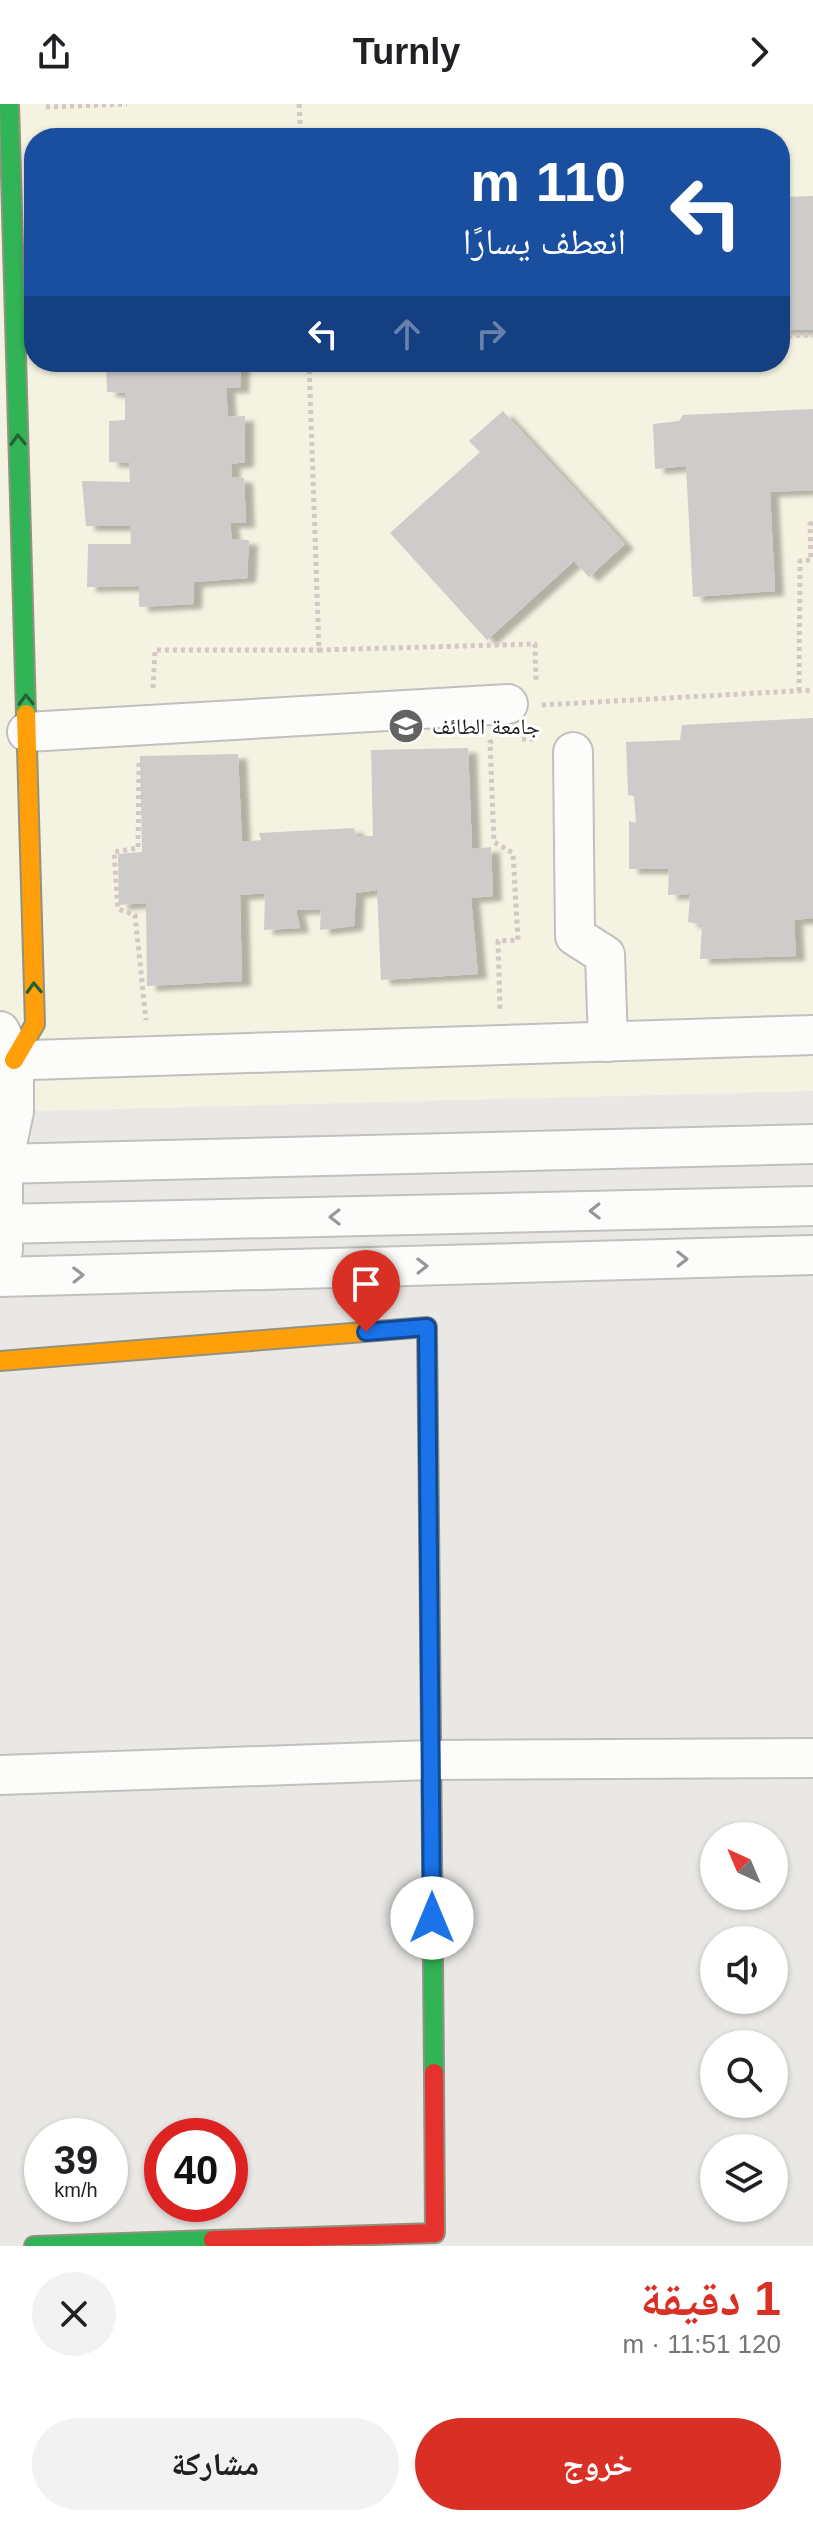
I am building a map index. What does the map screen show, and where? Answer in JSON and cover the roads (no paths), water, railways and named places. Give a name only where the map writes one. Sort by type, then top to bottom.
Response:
[{"type":"street","points":[[5,1051],[35,1024],[9,106]]},
{"type":"street","points":[[27,732],[524,711]]},
{"type":"street","points":[[573,752],[575,936],[605,955],[608,1042]]},
{"type":"street","points":[[5,1051],[608,1042],[813,1035]]},
{"type":"street","points":[[5,1051],[14,1111],[2,1164],[1,1276],[813,1255]]},
{"type":"street","points":[[2,1164],[813,1144]]},
{"type":"street","points":[[2,1224],[813,1206]]},
{"type":"street","points":[[0,1361],[427,1327],[435,2233],[34,2246]]},
{"type":"street","points":[[0,1775],[431,1760],[813,1758]]},
{"type":"place","name":"جامعة الطائف","points":[[406,726]]}]
